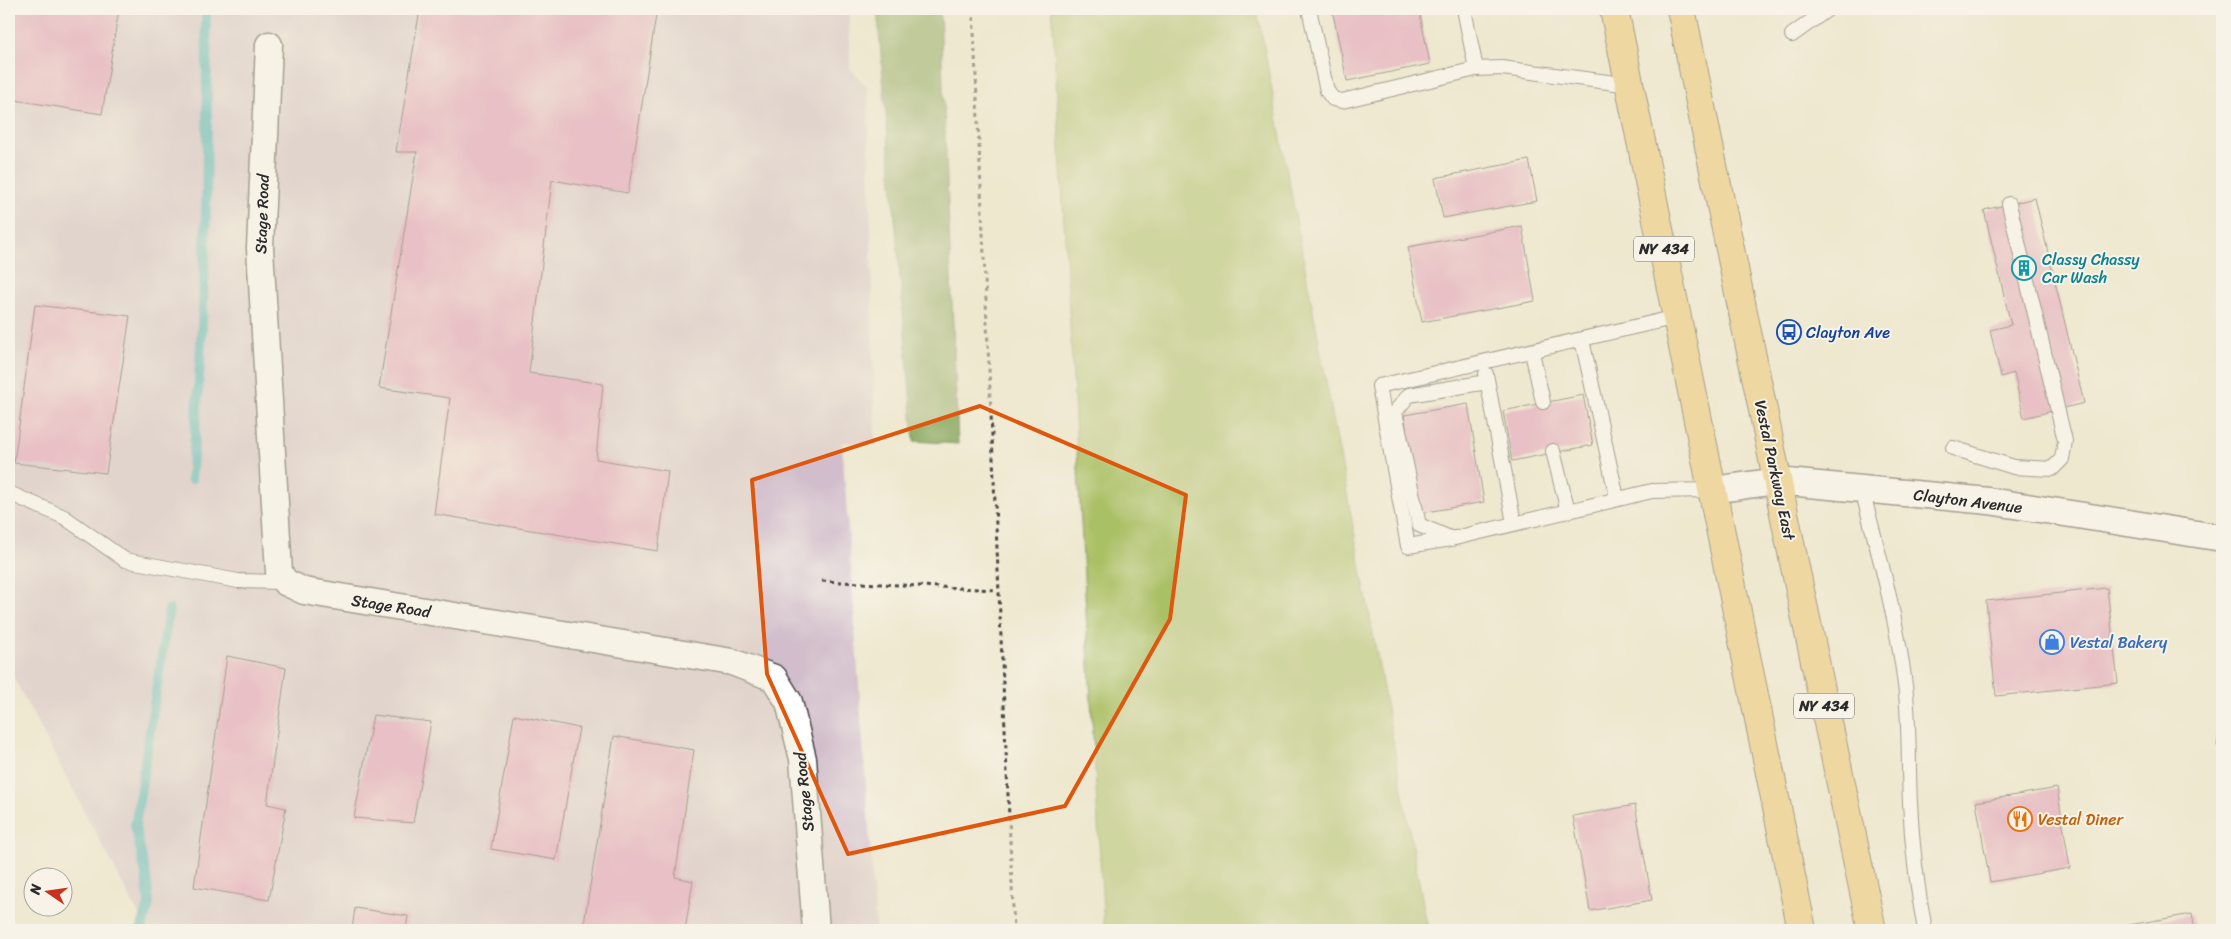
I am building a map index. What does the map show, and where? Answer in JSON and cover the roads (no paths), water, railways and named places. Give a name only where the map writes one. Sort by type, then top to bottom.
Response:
[{"type":"main road","name":"NY 434","points":[[1614,9],[1802,930]]},
{"type":"main road","name":"Vestal Parkway East","points":[[1681,9],[1777,481],[1872,930]]},
{"type":"street","name":"Stage Road","points":[[269,45],[260,248],[278,572],[285,582],[304,591],[732,662],[774,678],[789,702],[803,759],[816,930]]},
{"type":"street","name":"Clayton Avenue","points":[[1713,490],[1777,481],[1989,502],[2222,538]]},
{"type":"lane","points":[[1309,9],[1327,92],[1333,99],[1342,101],[1476,69],[1502,68],[1630,85]]},
{"type":"lane","points":[[1464,9],[1476,69]]},
{"type":"lane","points":[[1792,35],[1828,9]]},
{"type":"lane","points":[[1953,448],[2014,468],[2052,469],[2062,459],[2065,441],[2009,204]]},
{"type":"lane","points":[[1677,317],[1379,386],[1408,546],[1514,524],[1652,491],[1713,490]]},
{"type":"lane","points":[[1582,340],[1617,498]]},
{"type":"lane","points":[[1532,352],[1543,402]]},
{"type":"lane","points":[[1483,362],[1514,524]]},
{"type":"lane","points":[[1451,538],[1419,525],[1395,412],[1409,396],[1487,382]]},
{"type":"lane","points":[[1553,451],[1568,511]]},
{"type":"lane","points":[[1862,490],[1891,596],[1905,686],[1910,749],[1910,801],[1915,874],[1925,930]]},
{"type":"lane","points":[[9,493],[64,517],[125,560],[238,581],[285,582]]},
{"type":"waterway","points":[[191,479],[200,362],[207,186],[206,9]]},
{"type":"waterway","points":[[141,930],[149,904],[146,876],[135,826],[169,609]]},
{"type":"place","name":"Classy Chassy Car Wash","points":[[2024,268]]},
{"type":"place","name":"Clayton Ave","points":[[1789,332]]},
{"type":"place","name":"Vestal Bakery","points":[[2052,642]]},
{"type":"place","name":"Vestal Diner","points":[[2020,819]]}]
